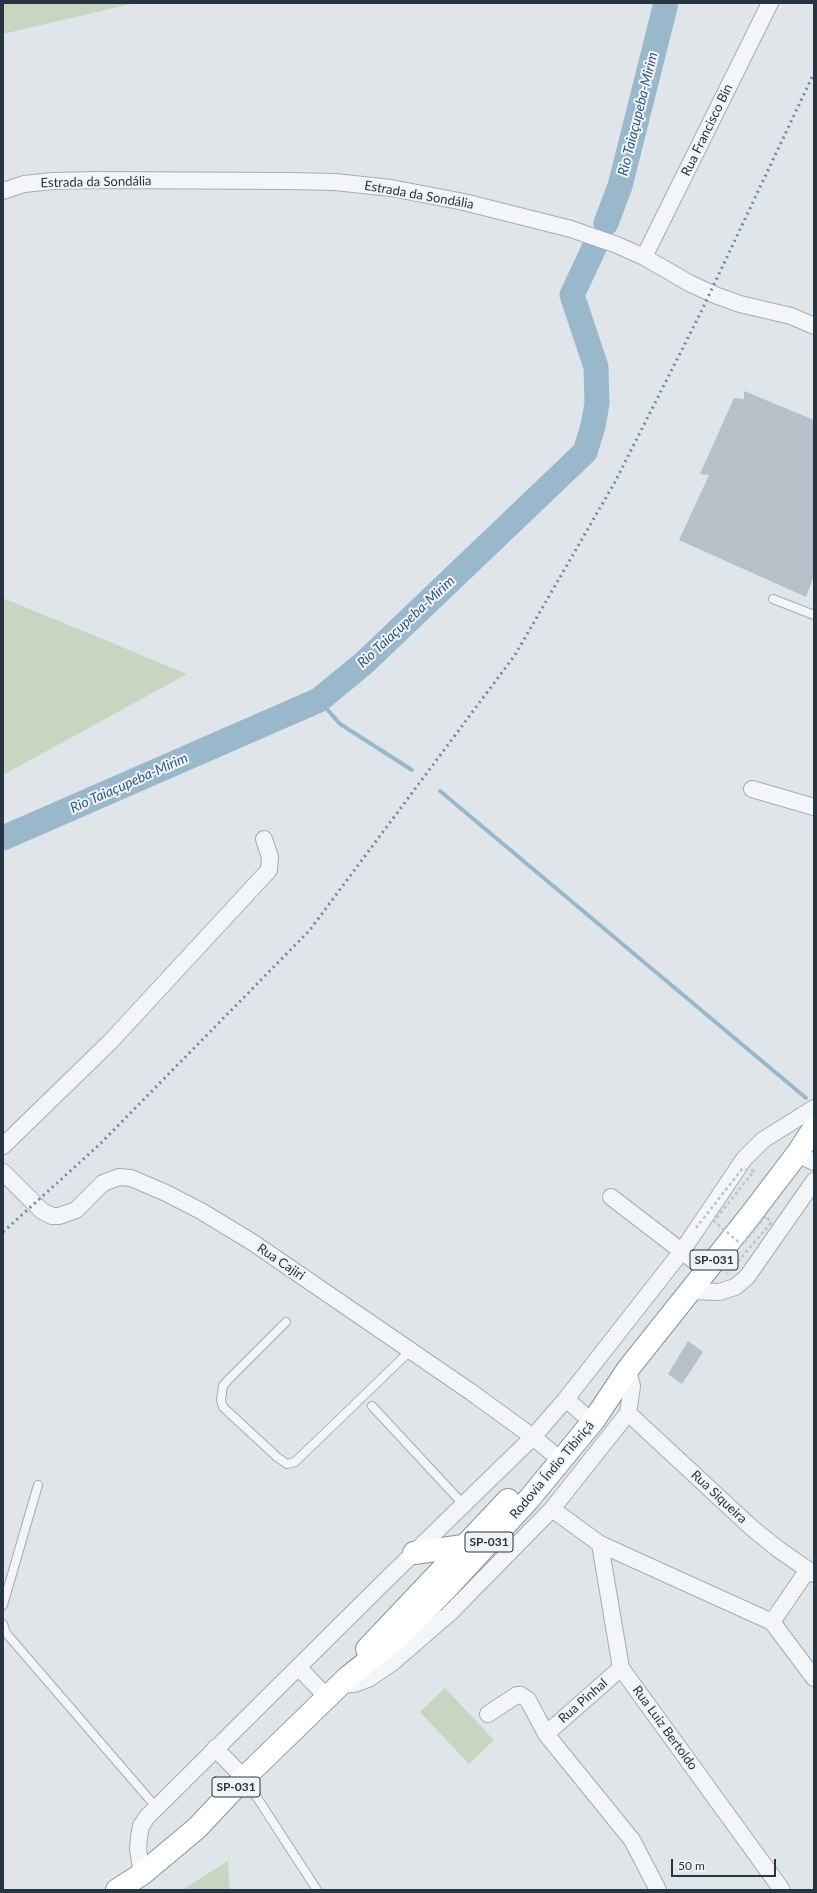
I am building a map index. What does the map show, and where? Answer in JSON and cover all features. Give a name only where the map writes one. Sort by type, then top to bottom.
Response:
[{"type":"highway","name":"Rodovia Índio Tibiriçá","points":[[117,1890],[142,1874],[197,1828],[244,1778],[338,1686],[396,1639],[443,1592],[529,1499],[594,1420],[628,1369],[690,1291],[717,1272],[806,1158],[814,1128]]},
{"type":"highway","name":"Rodovia Índio Tibiriçá","points":[[338,1686],[370,1645],[551,1452],[583,1414],[612,1391]]},
{"type":"highway","points":[[414,1553],[463,1546]]},
{"type":"street","name":"Rua Francisco Bin","points":[[644,257],[770,3]]},
{"type":"street","name":"Estrada da Sondália","points":[[3,191],[24,184],[53,181],[96,180],[335,182],[391,188],[464,202],[572,229],[617,245],[644,257],[689,283],[715,294],[740,304],[791,316],[814,326]]},
{"type":"street","points":[[752,789],[814,807]]},
{"type":"street","points":[[3,1146],[110,1042],[269,870],[270,857],[264,839]]},
{"type":"street","points":[[142,1874],[138,1849],[141,1826],[156,1807],[533,1436],[566,1399],[682,1251],[744,1159],[763,1140],[814,1108]]},
{"type":"street","name":"Rua Cajiri","points":[[3,1172],[42,1211],[52,1216],[59,1216],[76,1210],[103,1183],[111,1179],[131,1178],[144,1182],[201,1211],[252,1242],[410,1350],[533,1436],[551,1452]]},
{"type":"street","points":[[690,1291],[719,1292],[735,1287],[748,1277],[814,1181]]},
{"type":"street","points":[[610,1197],[682,1251],[717,1272]]},
{"type":"street","points":[[298,1667],[338,1686],[354,1684],[368,1679],[392,1663],[451,1612],[552,1508],[628,1412],[632,1386],[628,1369]]},
{"type":"street","points":[[566,1399],[583,1414]]},
{"type":"street","name":"Rua Siqueira","points":[[628,1412],[752,1528],[811,1573]]},
{"type":"street","points":[[552,1508],[600,1544],[772,1622],[814,1678]]},
{"type":"street","name":"Rua Luiz Bertoldo","points":[[600,1544],[621,1668],[782,1890]]},
{"type":"street","points":[[772,1622],[811,1573]]},
{"type":"street","name":"Rua Pinhal","points":[[546,1734],[621,1668]]},
{"type":"street","points":[[488,1714],[517,1695],[521,1695],[528,1700],[546,1734],[632,1840],[658,1890]]},
{"type":"street","points":[[215,1748],[244,1778]]},
{"type":"lane","points":[[773,599],[814,615]]},
{"type":"lane","points":[[286,1322],[228,1380],[223,1386],[221,1400],[223,1407],[277,1458],[287,1464],[295,1462],[410,1350]]},
{"type":"lane","points":[[372,1406],[463,1504]]},
{"type":"lane","points":[[3,1605],[38,1485]]},
{"type":"lane","points":[[3,1624],[6,1633],[156,1807]]},
{"type":"lane","points":[[244,1778],[317,1890]]},
{"type":"path","points":[[696,1228],[742,1169],[754,1171],[714,1221],[742,1245],[766,1216],[771,1223],[717,1272]]},
{"type":"green space","points":[[3,3],[135,3],[3,34]]},
{"type":"green space","points":[[3,598],[187,674],[3,775]]},
{"type":"green space","points":[[445,1688],[494,1740],[469,1764],[420,1712]]},
{"type":"green space","points":[[228,1861],[229,1885],[231,1890],[182,1890]]},
{"type":"building","points":[[744,391],[814,420],[814,576],[806,597],[679,540],[709,475],[700,474],[734,398],[744,399]]},
{"type":"building","points":[[688,1341],[703,1352],[682,1384],[668,1374]]},
{"type":"waterway","name":"Rio Taiaçupeba-Mirim","points":[[606,223],[620,186],[666,3]]},
{"type":"waterway","name":"Rio Taiaçupeba-Mirim","points":[[3,838],[319,700],[364,663],[585,452],[593,426],[597,403],[596,367],[572,295],[594,248]]},
{"type":"waterway","points":[[319,700],[340,724],[412,770]]},
{"type":"waterway","points":[[440,791],[806,1098]]},
{"type":"railway","points":[[3,1232],[99,1145],[309,931],[515,655],[615,482],[700,314],[814,73]]}]
